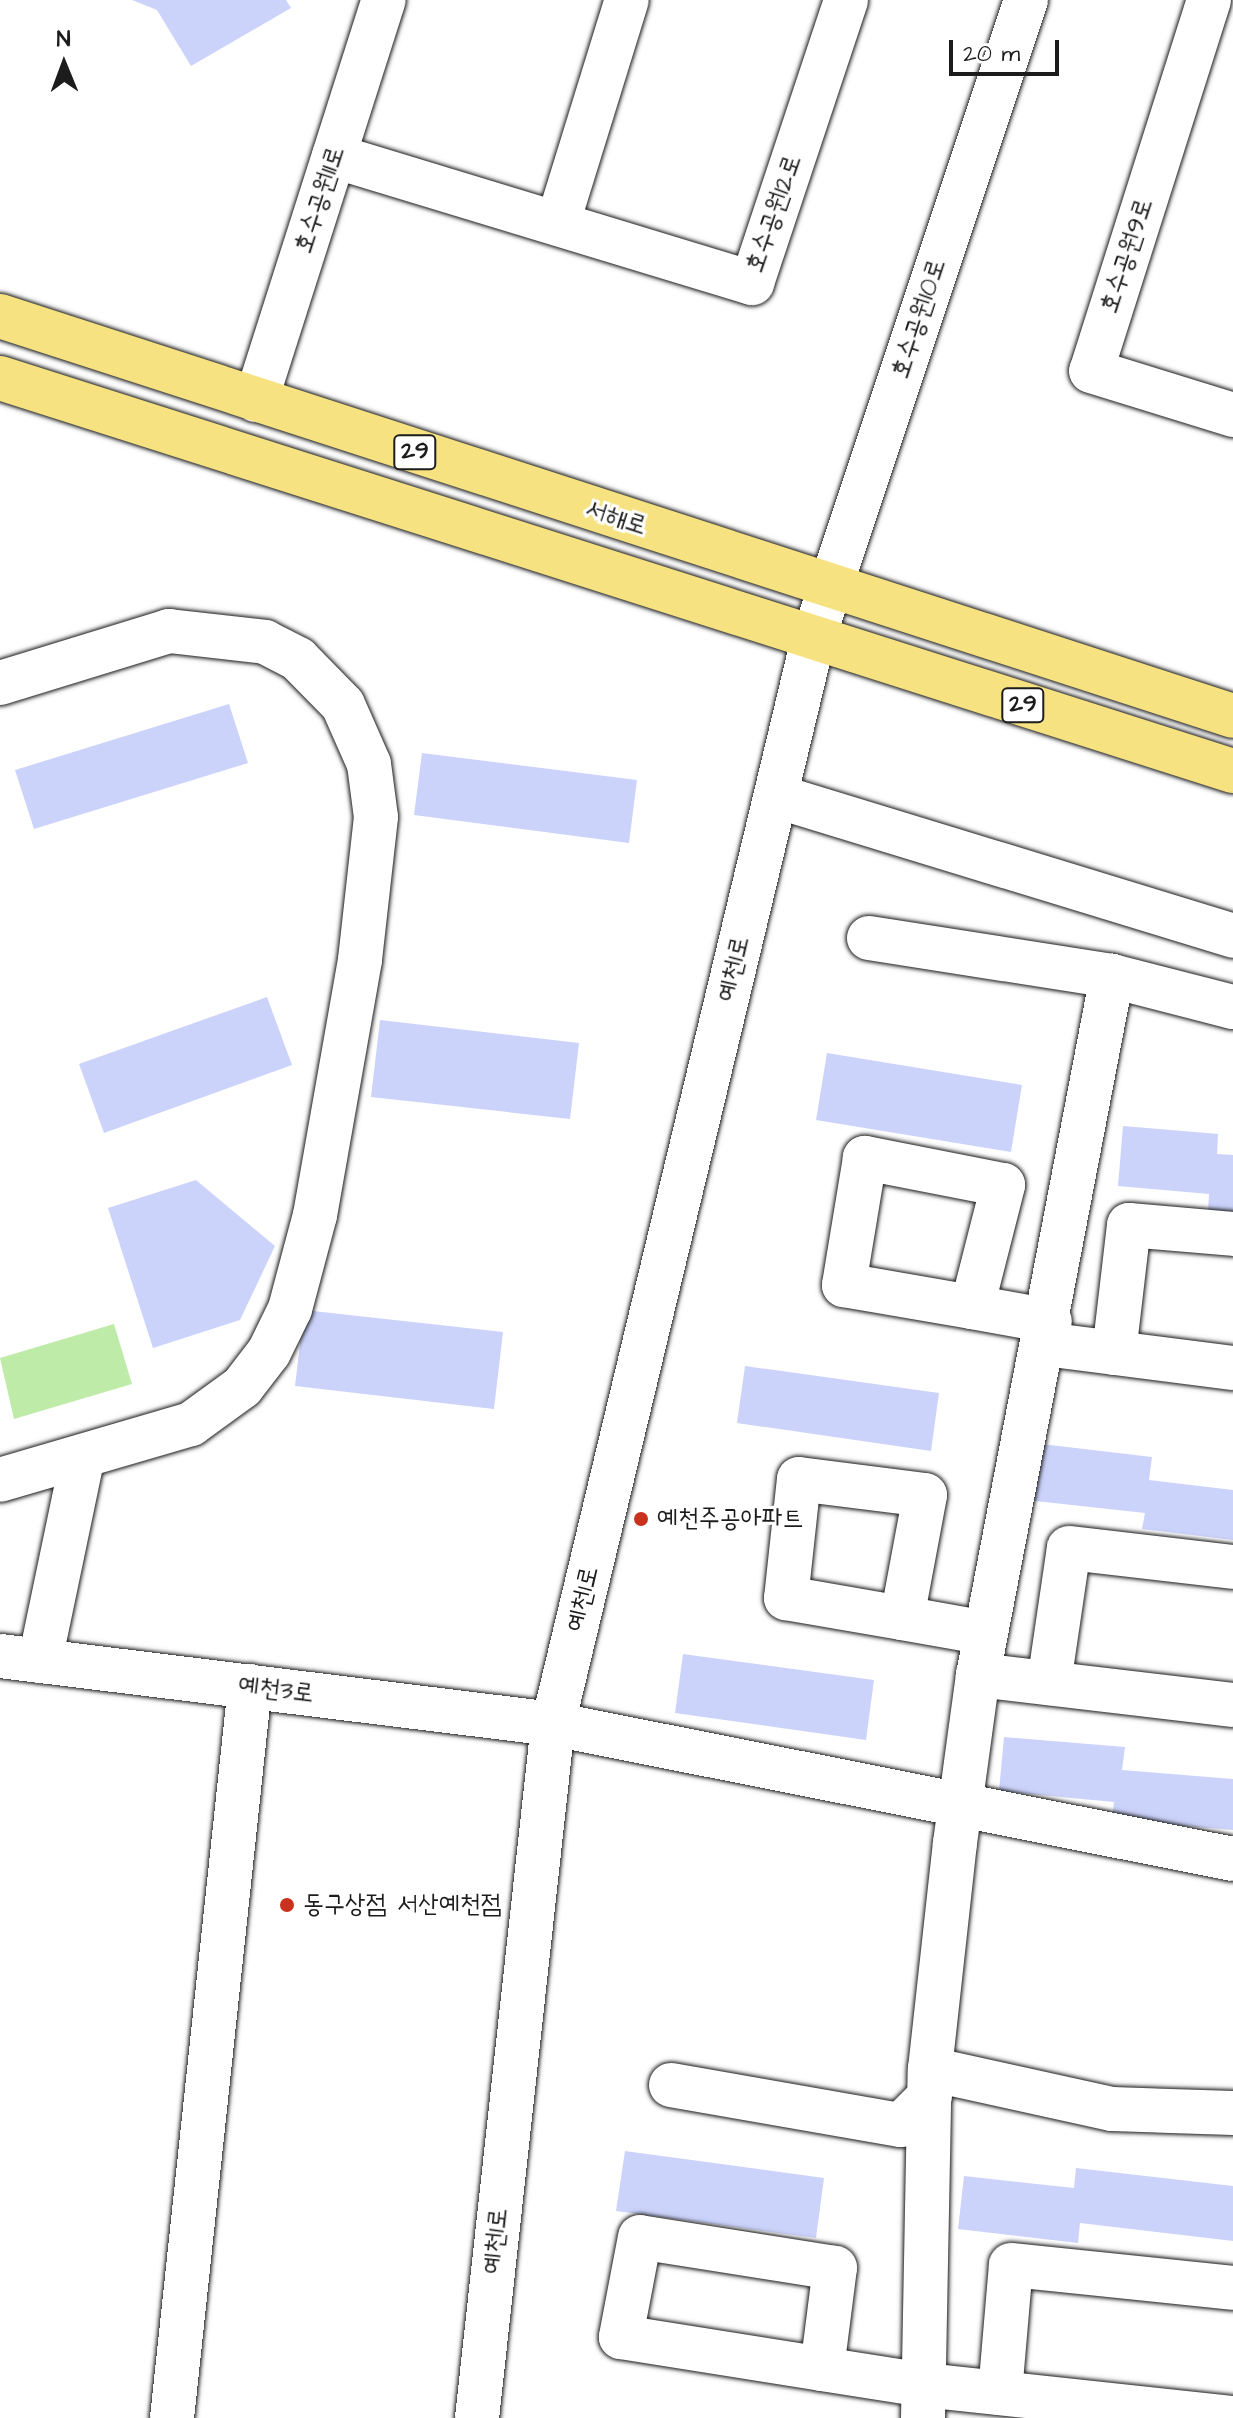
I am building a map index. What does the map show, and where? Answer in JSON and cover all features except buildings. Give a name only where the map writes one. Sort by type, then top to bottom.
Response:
[{"type":"main road","name":"서해로","points":[[0,316],[830,588],[1233,716]]},
{"type":"main road","name":"29","points":[[0,378],[1233,771]]},
{"type":"street","name":"호수공원11로","points":[[256,400],[384,0]]},
{"type":"street","points":[[559,219],[627,0]]},
{"type":"street","name":"호수공원12로","points":[[334,156],[559,219],[752,283],[846,0]]},
{"type":"street","name":"호수공원10로","points":[[813,639],[1026,0]]},
{"type":"street","name":"호수공원9로","points":[[1209,0],[1091,371],[1233,415]]},
{"type":"street","points":[[0,683],[169,631],[246,636],[298,659],[328,687],[363,744],[376,789],[360,960],[315,1215],[282,1328],[256,1371],[207,1415],[0,1480]]},
{"type":"street","name":"예천1로","points":[[477,2418],[553,1724],[813,639]]},
{"type":"street","points":[[776,796],[1233,936]]},
{"type":"street","points":[[869,938],[1112,976],[1233,1007]]},
{"type":"street","points":[[923,2401],[930,2082],[978,1675],[1048,1332],[1112,976]]},
{"type":"street","points":[[1114,1353],[1129,1225],[1233,1234]]},
{"type":"street","points":[[972,1307],[1114,1353],[1233,1368]]},
{"type":"street","points":[[20,1658],[83,1456]]},
{"type":"street","points":[[1049,1683],[1069,1548],[1233,1567]]},
{"type":"street","points":[[902,1618],[986,1633]]},
{"type":"street","name":"예천3로","points":[[20,1658],[553,1724],[1233,1859]]},
{"type":"street","points":[[978,1675],[1233,1705]]},
{"type":"street","points":[[172,2418],[250,1686]]},
{"type":"street","points":[[671,2085],[901,2125],[930,2082]]},
{"type":"street","points":[[930,2082],[1112,2109],[1233,2113]]},
{"type":"street","points":[[822,2369],[835,2268],[640,2237],[621,2337],[822,2369],[923,2401],[1000,2393],[1233,2418]]},
{"type":"street","points":[[1000,2393],[1011,2265],[1233,2288]]},
{"type":"green space","points":[[114,1324],[132,1384],[14,1419],[0,1358]]},
{"type":"place","name":"예천주공아파트","points":[[641,1519]]},
{"type":"place","name":"동구상점 서산예천점","points":[[287,1905]]}]
